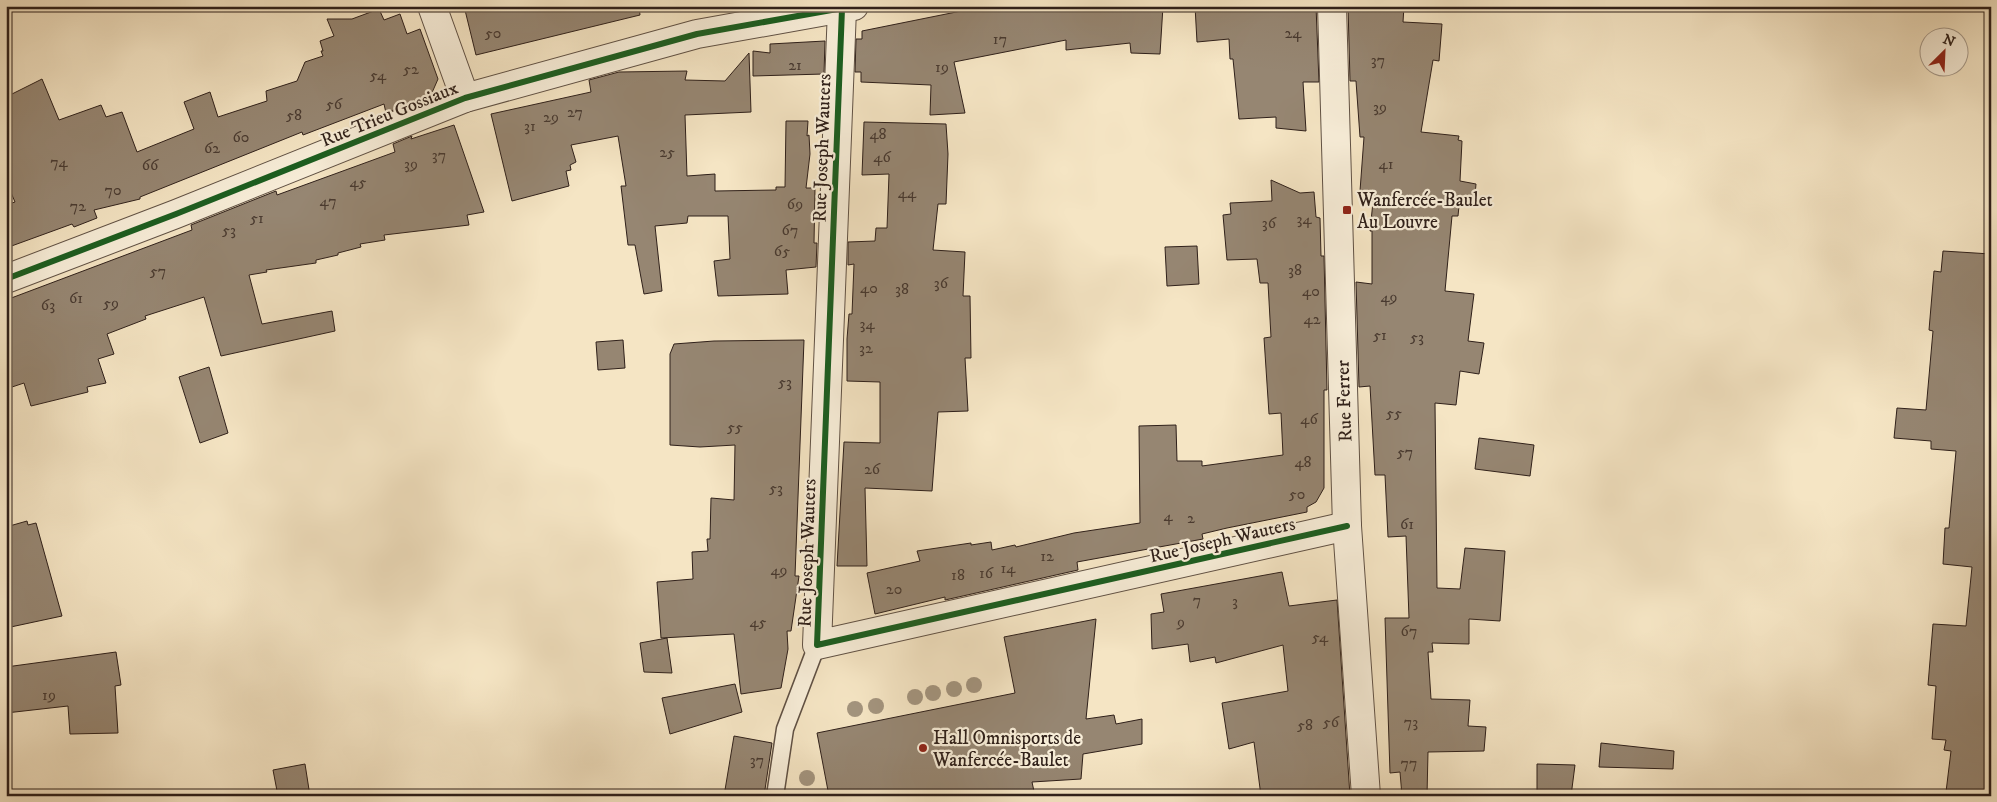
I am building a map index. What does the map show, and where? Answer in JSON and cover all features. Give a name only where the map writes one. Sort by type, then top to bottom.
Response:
[{"type":"street","points":[[432,6],[465,98]]},
{"type":"street","name":"Rue Ferrer","points":[[1332,6],[1347,526],[1366,796]]},
{"type":"street","name":"Rue Trieu Gossiaux","points":[[6,279],[176,214],[465,98],[697,34],[848,8]]},
{"type":"street","name":"Rue Joseph Wauters","points":[[848,8],[818,645],[1347,526]]},
{"type":"lane","points":[[775,796],[785,729],[818,645]]},
{"type":"building","points":[[464,6],[639,6],[640,15],[476,55]]},
{"type":"building","points":[[986,6],[1163,6],[1160,54],[1131,53],[1130,43],[1066,50],[1066,40],[954,62],[965,113],[930,115],[931,85],[861,82],[861,72],[855,72],[856,39],[862,39],[862,31]]},
{"type":"building","points":[[1195,6],[1316,6],[1319,82],[1303,82],[1306,131],[1276,128],[1276,117],[1239,119],[1229,39],[1197,42]]},
{"type":"building","points":[[1348,6],[1404,6],[1403,22],[1442,24],[1439,61],[1433,60],[1421,132],[1459,136],[1458,140],[1462,141],[1460,181],[1476,184],[1474,207],[1459,206],[1458,216],[1452,216],[1445,291],[1474,294],[1468,341],[1484,343],[1479,374],[1460,371],[1456,405],[1435,403],[1437,588],[1460,589],[1465,548],[1505,551],[1500,621],[1469,619],[1469,644],[1432,643],[1433,652],[1428,652],[1431,699],[1470,700],[1468,726],[1486,727],[1484,751],[1428,752],[1427,796],[1402,796],[1400,772],[1390,773],[1385,618],[1409,618],[1406,536],[1388,537],[1385,475],[1375,475],[1370,386],[1359,387],[1356,282],[1372,284],[1372,231],[1370,231],[1374,192],[1360,191],[1364,137],[1360,137],[1356,81],[1350,81]]},
{"type":"building","points":[[379,9],[384,20],[400,14],[407,34],[420,29],[438,79],[431,95],[386,113],[384,104],[303,135],[302,132],[140,197],[140,199],[94,210],[97,218],[74,227],[72,224],[6,248],[6,205],[15,202],[6,181],[6,97],[42,79],[59,120],[101,105],[106,117],[122,112],[137,152],[194,129],[184,102],[210,92],[218,117],[267,101],[266,91],[297,81],[305,62],[323,56],[320,41],[334,36],[327,19],[352,19]]},
{"type":"building","points":[[825,41],[824,74],[753,76],[753,51],[770,53],[770,44]]},
{"type":"building","points":[[749,53],[751,112],[685,115],[687,176],[715,174],[715,191],[776,190],[776,187],[785,187],[786,121],[808,121],[807,136],[809,135],[810,154],[806,188],[815,188],[814,243],[817,243],[816,267],[786,270],[788,294],[718,296],[714,261],[730,259],[728,216],[688,216],[687,223],[655,226],[662,291],[644,294],[635,245],[628,245],[621,186],[626,186],[618,136],[571,145],[576,162],[570,165],[571,170],[566,171],[569,186],[512,201],[491,114],[591,92],[589,80],[619,72],[687,71],[685,80],[725,81]]},
{"type":"building","points":[[864,122],[946,124],[948,154],[946,204],[938,204],[933,250],[965,252],[963,296],[970,296],[971,358],[965,358],[968,411],[938,412],[932,491],[865,488],[867,566],[837,566],[844,442],[880,443],[880,382],[847,381],[847,339],[849,314],[852,314],[854,264],[848,265],[848,242],[875,241],[876,228],[887,228],[889,174],[862,175]]},
{"type":"building","points":[[454,125],[484,212],[467,215],[469,225],[384,235],[385,240],[360,244],[361,247],[316,260],[316,263],[266,270],[267,272],[249,275],[262,324],[332,311],[335,331],[221,356],[204,297],[145,316],[146,319],[107,334],[114,354],[98,359],[106,383],[87,387],[88,392],[31,406],[24,383],[6,389],[6,300],[192,230],[191,225],[276,191],[277,195],[395,152],[393,144],[412,136],[411,139]]},
{"type":"building","points":[[1271,180],[1300,193],[1314,192],[1316,217],[1320,218],[1321,256],[1324,256],[1327,390],[1324,390],[1324,488],[1316,502],[1307,507],[1307,512],[1202,534],[1203,539],[1077,562],[1078,570],[945,600],[945,597],[875,614],[867,573],[920,561],[917,551],[991,542],[992,550],[1015,545],[1016,547],[1074,533],[1140,523],[1139,426],[1176,425],[1177,461],[1202,461],[1202,466],[1283,455],[1281,413],[1269,414],[1264,338],[1271,337],[1268,283],[1260,283],[1257,259],[1227,260],[1223,215],[1231,214],[1230,203],[1272,201]]},
{"type":"building","points":[[1197,246],[1199,284],[1167,286],[1165,247]]},
{"type":"building","points":[[1943,251],[1991,254],[1991,796],[1959,796],[1946,792],[1951,751],[1944,750],[1946,740],[1932,739],[1936,686],[1928,685],[1933,624],[1966,626],[1972,567],[1943,564],[1945,528],[1949,528],[1956,451],[1931,449],[1931,441],[1894,438],[1897,408],[1926,410],[1933,331],[1929,330],[1934,271],[1941,272]]},
{"type":"building","points":[[623,340],[625,368],[598,370],[596,342]]},
{"type":"building","points":[[804,340],[795,576],[799,576],[791,631],[787,631],[788,649],[781,688],[741,694],[734,634],[661,638],[657,582],[693,579],[692,552],[708,551],[707,539],[710,539],[711,498],[734,500],[735,445],[700,447],[670,445],[670,354],[674,344],[714,341]]},
{"type":"building","points":[[209,367],[228,433],[200,443],[179,377]]},
{"type":"building","points":[[1479,438],[1534,445],[1530,476],[1475,469]]},
{"type":"building","points":[[27,521],[28,525],[36,523],[62,616],[6,628],[6,527]]},
{"type":"building","points":[[1282,572],[1289,606],[1337,600],[1350,796],[1261,796],[1254,742],[1229,749],[1222,703],[1288,691],[1283,645],[1216,663],[1215,657],[1190,662],[1188,644],[1152,649],[1151,614],[1164,612],[1161,594]]},
{"type":"building","points":[[1096,619],[1086,719],[1114,715],[1116,724],[1142,719],[1142,744],[1083,754],[1081,779],[1032,782],[1035,796],[829,796],[817,733],[1015,693],[1004,637]]},
{"type":"building","points":[[667,638],[672,673],[644,672],[640,643]]},
{"type":"building","points":[[116,652],[121,685],[115,686],[118,733],[70,734],[68,706],[6,713],[6,667]]},
{"type":"building","points":[[735,684],[742,712],[670,734],[662,698]]},
{"type":"building","points":[[734,736],[772,743],[764,796],[724,796]]},
{"type":"building","points":[[1601,743],[1674,751],[1673,769],[1599,767]]},
{"type":"building","points":[[305,764],[310,796],[278,796],[273,770]]},
{"type":"building","points":[[1537,764],[1575,765],[1571,796],[1537,796]]},
{"type":"cycle path","points":[[6,279],[176,214],[465,98],[697,34],[854,6]]},
{"type":"cycle path","points":[[842,9],[817,645],[1347,526]]},
{"type":"place","name":"Wanfercée-Baulet Au Louvre","points":[[1347,210]]},
{"type":"place","name":"Hall Omnisports de Wanfercée-Baulet","points":[[923,748]]}]
